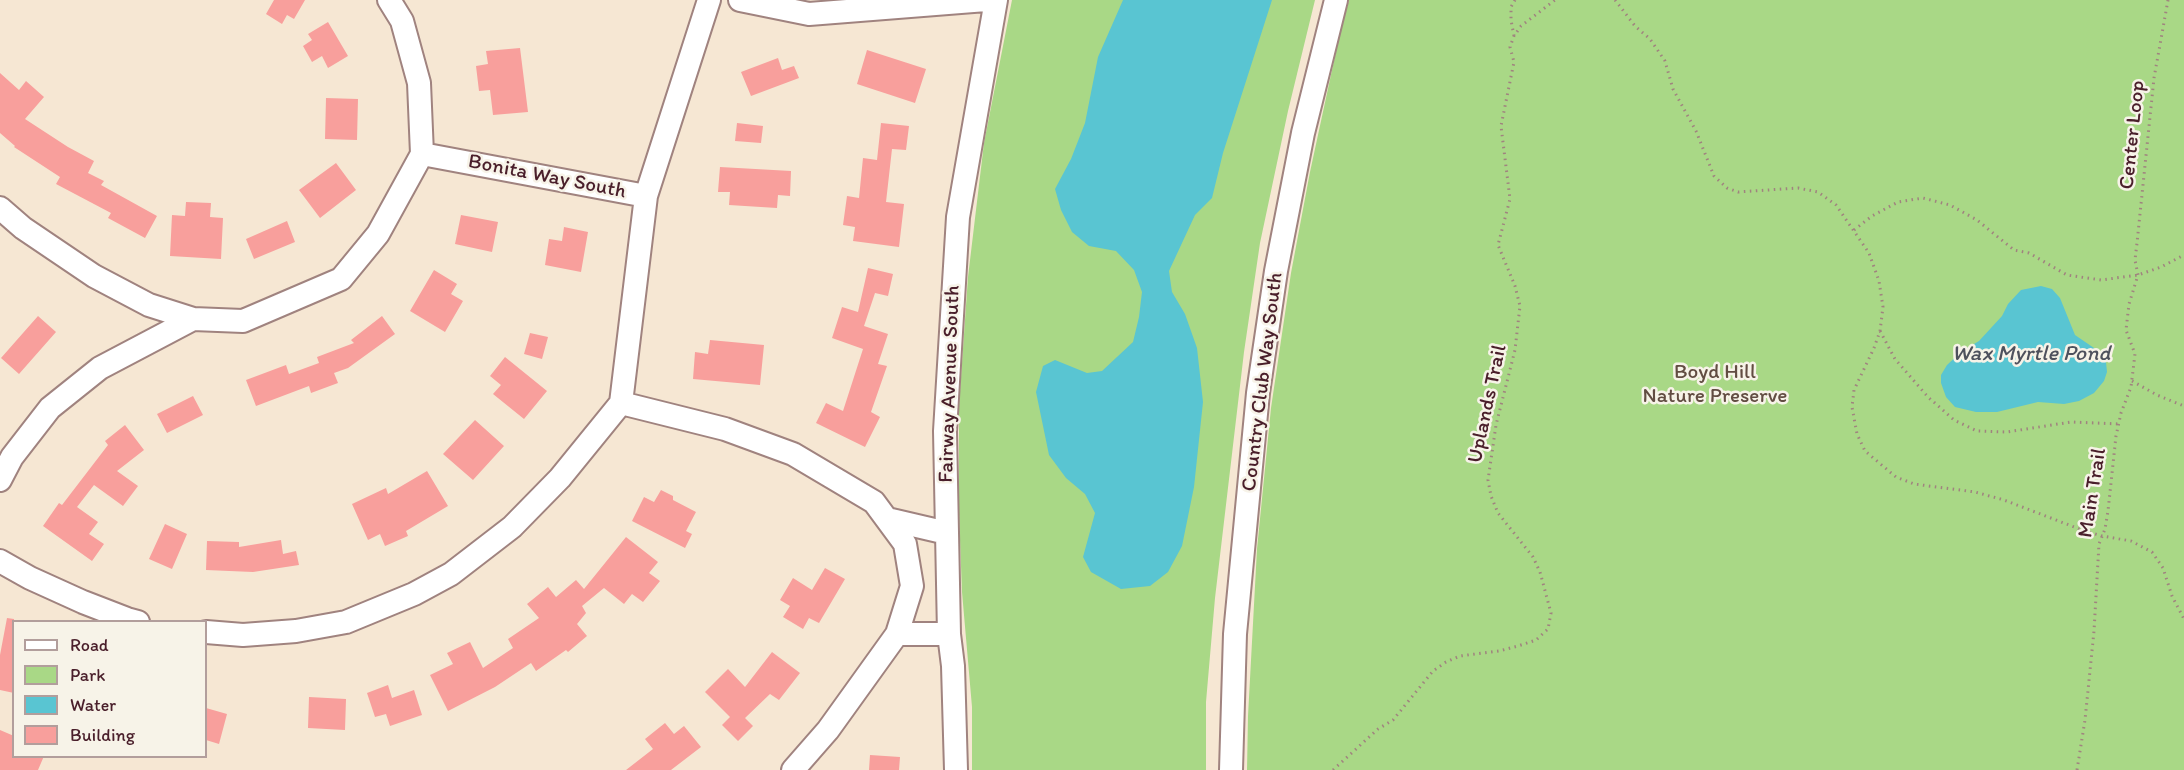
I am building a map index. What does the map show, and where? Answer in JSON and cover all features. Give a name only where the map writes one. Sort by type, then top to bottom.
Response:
[{"type":"street","points":[[0,208],[22,228],[94,276],[149,305],[193,319],[243,321],[341,279],[378,234],[422,154],[419,83],[402,21],[389,0]]},
{"type":"street","name":"Bonita Way South","points":[[422,154],[646,196],[708,0]]},
{"type":"street","points":[[740,0],[809,15],[986,0]]},
{"type":"street","name":"Fairway Avenue South","points":[[956,770],[953,666],[949,634],[945,431],[958,217],[996,0]]},
{"type":"street","name":"Country Club Way South","points":[[1231,770],[1235,634],[1258,393],[1276,271],[1303,133],[1336,0]]},
{"type":"street","points":[[207,632],[243,635],[296,631],[346,621],[414,594],[451,574],[512,528],[560,478],[621,403],[646,196]]},
{"type":"street","points":[[0,480],[12,457],[51,408],[100,369],[193,319]]},
{"type":"street","points":[[621,403],[725,429],[793,454],[874,501],[905,544],[912,586],[897,634],[828,730],[793,770]]},
{"type":"street","points":[[887,519],[947,532]]},
{"type":"street","points":[[0,561],[83,602],[132,620]]},
{"type":"street","points":[[897,634],[949,634]]},
{"type":"path","name":"Uplands Trail","points":[[1333,770],[1378,729],[1393,720],[1433,671],[1446,662],[1460,656],[1518,646],[1536,640],[1548,629],[1551,614],[1540,572],[1533,557],[1498,513],[1488,480],[1496,425],[1515,350],[1520,306],[1515,286],[1498,245],[1510,199],[1501,126],[1514,62],[1510,47],[1514,36],[1511,7],[1515,0]]},
{"type":"path","points":[[1514,36],[1526,21],[1555,0]]},
{"type":"path","points":[[1615,0],[1635,26],[1650,39],[1665,62],[1680,104],[1696,131],[1714,176],[1720,182],[1727,188],[1738,192],[1798,188],[1818,192],[1836,206],[1869,253],[1879,281],[1883,307],[1880,331],[1854,390],[1852,408],[1857,434],[1865,451],[1896,477],[1914,484],[1975,492],[2102,536],[2131,541],[2152,552],[2163,568],[2172,596],[2184,619]]},
{"type":"path","name":"Center Loop","points":[[2138,274],[2135,260],[2154,78],[2168,0]]},
{"type":"path","points":[[1854,230],[1872,216],[1898,202],[1923,198],[1950,205],[1977,220],[2014,250],[2030,253],[2067,274],[2102,280],[2138,274],[2161,267],[2184,255]]},
{"type":"path","name":"Main Trail","points":[[2077,770],[2085,720],[2100,544],[2109,511],[2119,424],[2132,381],[2135,354],[2126,330],[2129,304],[2138,274]]},
{"type":"path","points":[[1880,331],[1895,359],[1928,397],[1954,420],[1977,431],[2007,432],[2071,422],[2119,424]]},
{"type":"path","points":[[2132,381],[2184,406]]},
{"type":"green space","points":[[1012,0],[1315,0],[1288,111],[1260,243],[1244,352],[1215,598],[1206,702],[1206,770],[972,770],[972,707],[962,592],[959,514],[959,406],[968,277],[984,143]]},
{"type":"green space","name":"Boyd Hill Nature Preserve","points":[[1349,0],[2184,0],[2184,770],[1247,770],[1257,549],[1271,408],[1291,273],[1310,172]]},
{"type":"water","points":[[1123,0],[1272,0],[1223,153],[1212,198],[1195,215],[1169,271],[1172,292],[1185,314],[1197,348],[1203,402],[1194,487],[1182,546],[1168,572],[1150,586],[1121,589],[1091,572],[1083,557],[1095,513],[1085,494],[1066,478],[1049,455],[1036,392],[1043,366],[1055,360],[1087,373],[1102,371],[1133,342],[1139,317],[1142,292],[1134,270],[1116,251],[1089,246],[1072,232],[1061,210],[1055,189],[1071,159],[1085,123],[1098,57]]},
{"type":"water","name":"Wax Myrtle Pond","points":[[2041,286],[2052,289],[2060,298],[2075,335],[2094,348],[2106,362],[2107,372],[2104,381],[2094,393],[2079,401],[2064,404],[2038,402],[1997,412],[1976,412],[1955,407],[1946,397],[1941,383],[1941,375],[1947,365],[1962,351],[1979,341],[2002,316],[2008,304],[2021,290]]},
{"type":"building","points":[[274,0],[305,0],[294,19],[287,15],[282,24],[266,14]]},
{"type":"building","points":[[328,22],[348,56],[328,68],[322,56],[312,62],[303,46],[312,40],[308,34]]},
{"type":"building","points":[[520,48],[528,112],[493,115],[490,90],[479,91],[476,66],[488,64],[486,51]]},
{"type":"building","points":[[867,50],[926,69],[915,103],[857,84]]},
{"type":"building","points":[[778,58],[782,70],[794,66],[799,78],[751,96],[741,72]]},
{"type":"building","points":[[0,73],[19,90],[26,81],[44,97],[25,119],[94,161],[88,173],[104,181],[101,185],[157,216],[145,238],[108,218],[111,213],[56,184],[60,177],[14,147],[0,133]]},
{"type":"building","points":[[326,98],[358,99],[357,140],[325,139]]},
{"type":"building","points":[[737,123],[763,126],[761,143],[735,141]]},
{"type":"building","points":[[881,123],[909,126],[906,150],[892,149],[886,202],[904,204],[899,247],[853,241],[855,227],[843,225],[847,196],[859,198],[863,158],[877,160]]},
{"type":"building","points":[[336,163],[356,190],[320,218],[299,190]]},
{"type":"building","points":[[720,167],[791,171],[790,196],[778,195],[777,208],[729,205],[730,192],[718,192]]},
{"type":"building","points":[[186,202],[211,203],[210,217],[223,218],[221,259],[170,256],[172,215],[185,216]]},
{"type":"building","points":[[461,215],[498,222],[492,252],[455,244]]},
{"type":"building","points":[[287,221],[295,242],[254,259],[246,239]]},
{"type":"building","points":[[564,227],[588,232],[581,272],[545,265],[549,239],[562,241]]},
{"type":"building","points":[[868,268],[893,274],[888,296],[875,293],[864,326],[888,334],[878,364],[887,366],[871,412],[880,417],[865,447],[816,423],[826,403],[843,411],[863,349],[832,338],[842,307],[858,312]]},
{"type":"building","points":[[434,270],[457,284],[451,294],[463,301],[445,332],[410,311]]},
{"type":"building","points":[[38,316],[56,332],[19,374],[1,358]]},
{"type":"building","points":[[382,316],[395,334],[348,368],[334,373],[338,383],[311,393],[309,386],[256,406],[246,380],[286,365],[289,374],[319,363],[317,357],[354,343],[351,340]]},
{"type":"building","points":[[530,333],[548,337],[542,359],[524,354]]},
{"type":"building","points":[[710,340],[764,345],[760,385],[693,379],[695,352],[708,354]]},
{"type":"building","points":[[505,357],[547,391],[524,419],[493,394],[501,385],[490,376]]},
{"type":"building","points":[[193,396],[203,415],[167,433],[157,414]]},
{"type":"building","points":[[475,420],[504,446],[473,480],[443,454]]},
{"type":"building","points":[[125,425],[144,450],[117,471],[138,486],[123,506],[94,485],[77,507],[98,522],[89,534],[104,544],[92,561],[43,526],[59,503],[62,505],[108,445],[105,441]]},
{"type":"building","points":[[427,471],[448,506],[406,531],[408,536],[385,546],[380,534],[368,540],[352,504],[386,488],[388,494]]},
{"type":"building","points":[[661,490],[673,496],[673,500],[696,512],[686,531],[692,534],[685,548],[632,521],[644,497],[654,502]]},
{"type":"building","points":[[165,524],[187,534],[172,569],[149,559]]},
{"type":"building","points":[[626,537],[658,562],[649,573],[660,581],[643,602],[632,594],[624,604],[604,588],[582,606],[586,613],[577,624],[587,636],[568,652],[566,650],[536,671],[531,663],[495,687],[448,711],[430,675],[453,664],[447,653],[470,642],[483,668],[513,648],[508,639],[539,618],[527,604],[548,587],[556,597],[576,580],[584,589]]},
{"type":"building","points":[[281,540],[283,554],[296,551],[299,565],[253,572],[206,570],[207,541],[239,542],[239,547]]},
{"type":"building","points":[[825,568],[845,579],[819,623],[809,618],[803,629],[783,617],[790,606],[780,600],[793,578],[812,590]]},
{"type":"building","points":[[7,618],[14,619],[12,620],[12,693],[0,690],[0,655]]},
{"type":"building","points":[[772,652],[800,673],[779,700],[770,694],[745,718],[753,726],[738,741],[722,725],[730,717],[705,692],[728,669],[745,687]]},
{"type":"building","points":[[388,685],[392,698],[414,690],[422,715],[390,726],[386,714],[375,717],[367,693]]},
{"type":"building","points":[[309,697],[346,699],[345,730],[308,728]]},
{"type":"building","points":[[207,708],[227,714],[219,744],[207,740]]},
{"type":"building","points":[[665,723],[674,734],[684,726],[701,747],[671,770],[626,770],[653,749],[645,739]]},
{"type":"building","points":[[0,730],[12,735],[12,758],[43,758],[38,770],[0,770]]},
{"type":"building","points":[[870,755],[900,757],[899,770],[869,770]]}]
